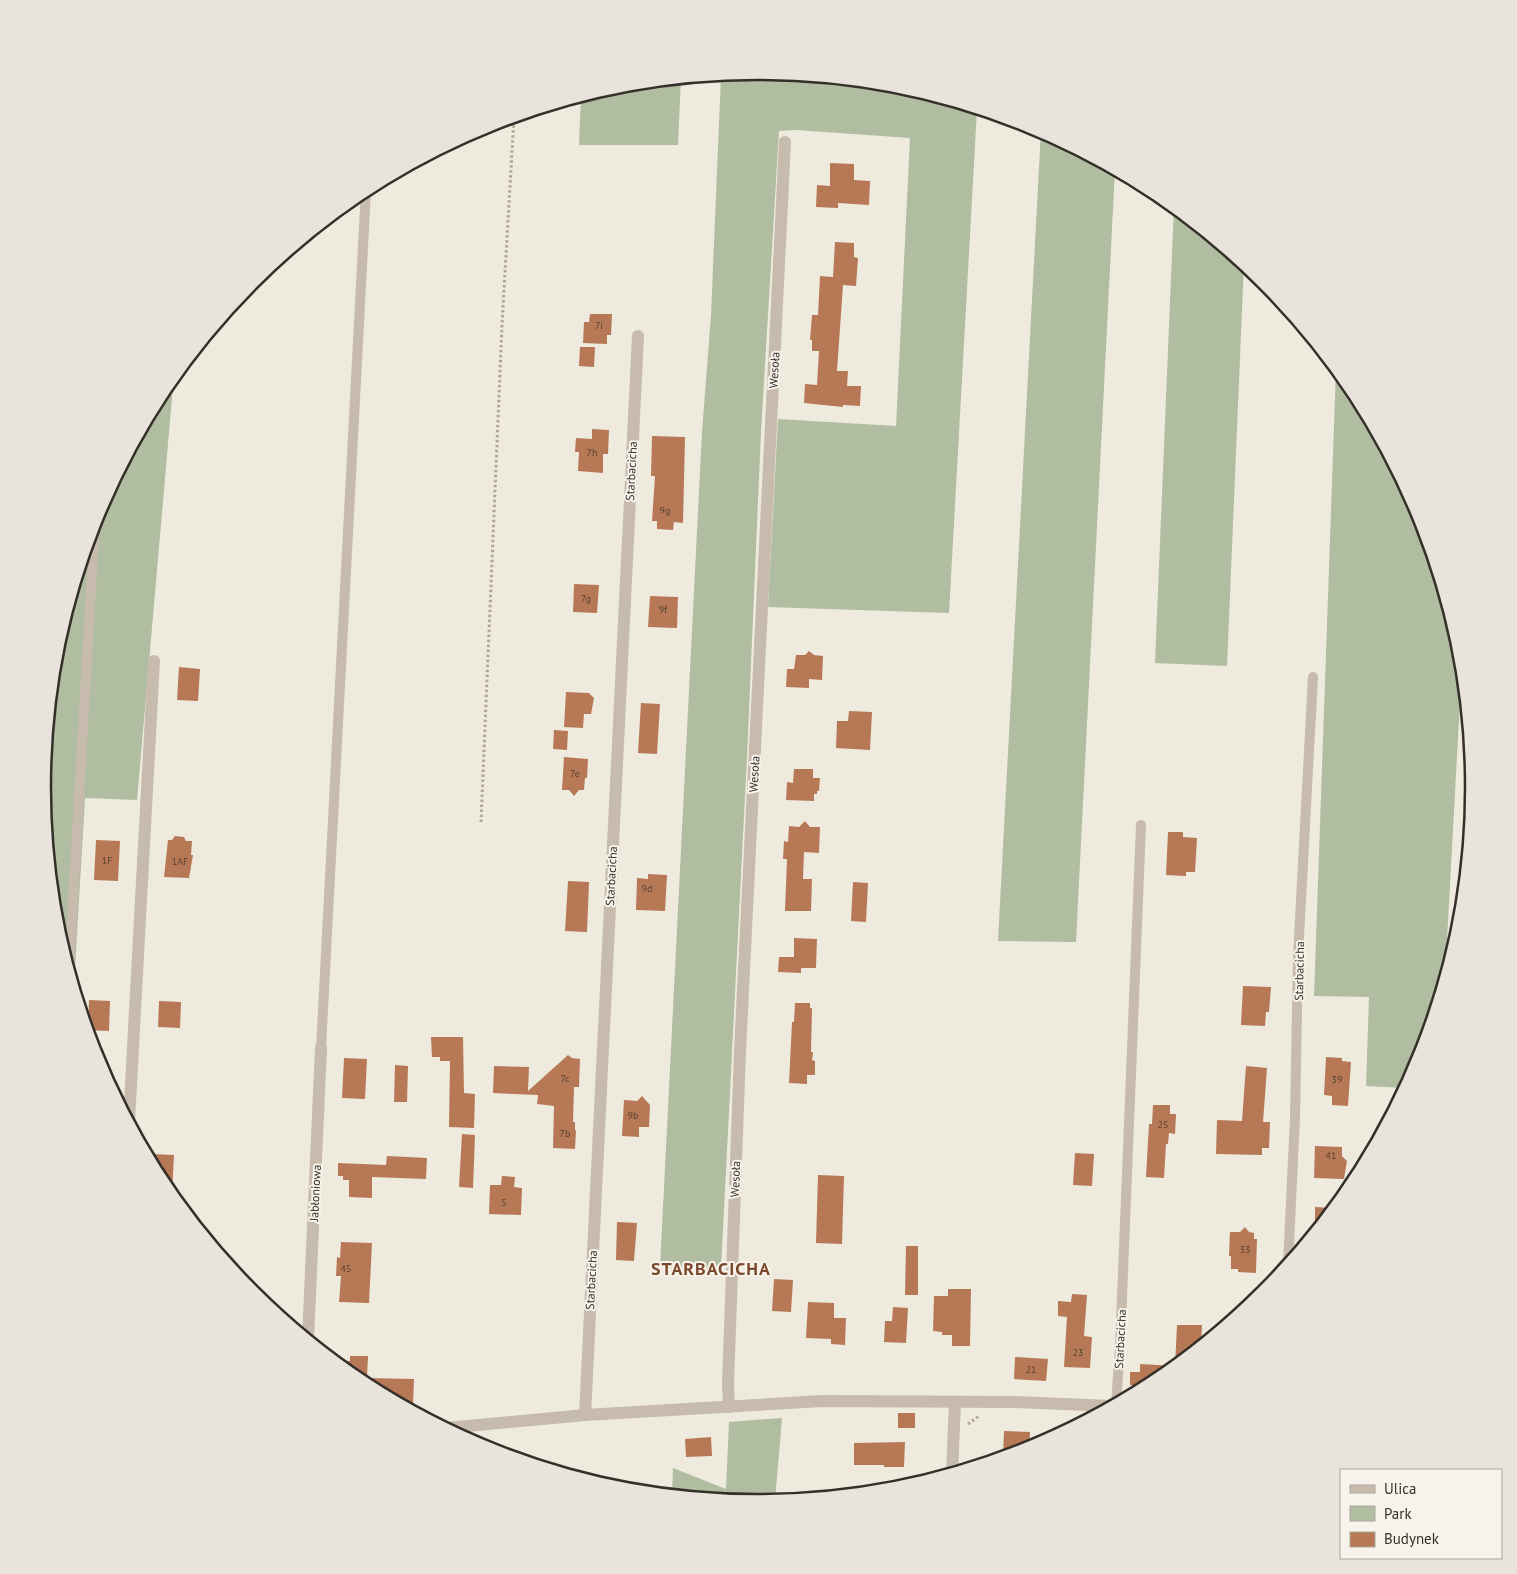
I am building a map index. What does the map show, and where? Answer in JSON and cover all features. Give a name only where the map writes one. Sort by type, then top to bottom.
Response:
[{"type":"street","name":"Wesoła","points":[[729,1407],[728,1383],[740,1042],[785,142]]},
{"type":"street","name":"Starbacicha","points":[[586,1415],[638,336]]},
{"type":"street","points":[[130,1110],[154,661]]},
{"type":"street","name":"Jabłoniowa","points":[[308,1332],[321,1048]]},
{"type":"street","points":[[464,1429],[586,1415],[822,1401],[1014,1402],[1100,1406]]},
{"type":"street","points":[[952,1467],[955,1402]]},
{"type":"lane","points":[[321,1048],[365,199]]},
{"type":"lane","points":[[70,948],[93,548]]},
{"type":"lane","name":"Starbacicha","points":[[1288,1255],[1295,1118],[1298,956],[1313,677]]},
{"type":"lane","name":"Starbacicha","points":[[1117,1396],[1121,1337],[1141,825]]},
{"type":"path","points":[[481,822],[502,325],[514,124]]},
{"type":"green space","points":[[721,81],[805,81],[851,86],[896,93],[977,114],[949,613],[768,607],[778,419],[896,426],[910,138],[796,130],[779,131],[761,432],[747,757],[721,1269],[660,1267],[702,432],[711,315]]},
{"type":"green space","points":[[681,84],[678,145],[579,145],[581,103],[621,93]]},
{"type":"green space","points":[[1041,139],[1115,177],[1076,942],[998,941]]},
{"type":"green space","points":[[1174,215],[1225,255],[1244,273],[1227,666],[1155,663]]},
{"type":"green space","points":[[1336,378],[1371,433],[1393,474],[1412,516],[1442,604],[1460,697],[1446,950],[1428,1014],[1399,1088],[1366,1086],[1369,997],[1314,996]]},
{"type":"green space","points":[[173,390],[137,800],[85,798],[75,970],[57,879],[53,833],[51,787],[57,695],[75,604],[105,516],[124,474],[146,433]]},
{"type":"green space","points":[[782,1418],[776,1494],[712,1493],[672,1489],[673,1468],[726,1489],[729,1422]]},
{"type":"building","points":[[830,163],[854,164],[854,180],[870,181],[869,205],[838,203],[838,208],[816,207],[817,185],[830,186]]},
{"type":"building","points":[[835,242],[854,243],[854,257],[858,258],[856,286],[843,285],[837,371],[848,371],[847,386],[861,386],[860,406],[843,405],[843,407],[804,403],[805,384],[817,385],[819,351],[812,351],[812,340],[810,340],[812,315],[818,315],[820,276],[833,277]]},
{"type":"building","points":[[590,314],[612,314],[611,335],[607,335],[607,344],[583,343],[584,322],[589,322]]},
{"type":"building","points":[[580,347],[595,347],[594,367],[579,366]]},
{"type":"building","points":[[592,429],[609,430],[608,454],[603,454],[603,473],[578,471],[579,452],[575,452],[576,438],[592,439]]},
{"type":"building","points":[[652,436],[685,437],[683,523],[674,522],[673,530],[657,529],[657,521],[652,521],[655,476],[651,476]]},
{"type":"building","points":[[574,584],[599,585],[597,613],[573,612]]},
{"type":"building","points":[[650,596],[678,597],[677,628],[648,627]]},
{"type":"building","points":[[809,651],[814,655],[823,656],[822,680],[809,679],[809,688],[786,687],[787,669],[794,669],[796,655],[805,655]]},
{"type":"building","points":[[179,667],[200,669],[198,701],[177,700]]},
{"type":"building","points":[[566,692],[589,693],[594,698],[591,714],[584,714],[583,728],[564,727]]},
{"type":"building","points":[[641,703],[660,704],[657,754],[638,753]]},
{"type":"building","points":[[849,711],[872,712],[870,750],[836,748],[837,721],[848,721]]},
{"type":"building","points":[[554,730],[568,731],[567,750],[553,749]]},
{"type":"building","points":[[564,757],[588,759],[584,790],[579,790],[574,796],[569,790],[562,790]]},
{"type":"building","points":[[794,769],[813,769],[813,778],[820,778],[819,791],[817,791],[817,794],[814,794],[814,801],[786,800],[787,782],[793,783]]},
{"type":"building","points":[[805,821],[810,827],[820,827],[819,853],[804,852],[803,879],[812,879],[811,911],[785,911],[787,859],[783,859],[784,841],[788,842],[789,826],[799,827]]},
{"type":"building","points":[[1168,832],[1183,832],[1183,837],[1197,838],[1195,872],[1186,872],[1186,876],[1166,875]]},
{"type":"building","points":[[175,836],[184,837],[186,841],[192,841],[191,855],[193,855],[189,878],[164,877],[168,840],[172,840]]},
{"type":"building","points":[[96,840],[120,841],[118,881],[94,880]]},
{"type":"building","points":[[648,874],[667,875],[665,911],[636,910],[637,878],[648,879]]},
{"type":"building","points":[[568,881],[589,882],[587,932],[565,931]]},
{"type":"building","points":[[853,882],[868,883],[866,922],[851,921]]},
{"type":"building","points":[[794,938],[817,939],[816,968],[801,968],[801,973],[778,972],[779,957],[794,957]]},
{"type":"building","points":[[1243,986],[1271,987],[1269,1012],[1266,1012],[1265,1026],[1241,1025]]},
{"type":"building","points":[[89,1000],[110,1001],[109,1031],[95,1030],[89,1013]]},
{"type":"building","points":[[159,1001],[181,1002],[180,1028],[158,1027]]},
{"type":"building","points":[[795,1003],[810,1003],[810,1008],[812,1008],[811,1052],[813,1052],[812,1060],[815,1061],[815,1075],[807,1075],[807,1084],[789,1083],[792,1022],[794,1022]]},
{"type":"building","points":[[431,1037],[463,1037],[464,1093],[475,1094],[474,1128],[449,1127],[450,1061],[440,1061],[440,1057],[432,1057]]},
{"type":"building","points":[[568,1055],[572,1058],[580,1059],[579,1087],[574,1087],[573,1122],[575,1122],[576,1131],[575,1149],[553,1148],[554,1106],[537,1104],[538,1095],[493,1093],[494,1066],[529,1067],[528,1091]]},
{"type":"building","points":[[1326,1057],[1342,1058],[1342,1061],[1351,1062],[1348,1106],[1332,1105],[1332,1096],[1324,1095]]},
{"type":"building","points":[[344,1058],[367,1059],[365,1099],[342,1098]]},
{"type":"building","points":[[395,1065],[408,1066],[407,1102],[394,1102]]},
{"type":"building","points":[[1246,1066],[1267,1068],[1263,1122],[1270,1122],[1269,1148],[1262,1148],[1262,1155],[1216,1154],[1217,1120],[1242,1121]]},
{"type":"building","points":[[642,1096],[650,1105],[649,1127],[639,1127],[639,1137],[622,1136],[624,1100],[637,1101]]},
{"type":"building","points":[[1153,1105],[1170,1105],[1170,1114],[1176,1114],[1175,1134],[1169,1133],[1168,1144],[1166,1144],[1164,1178],[1146,1177],[1149,1124],[1152,1124]]},
{"type":"building","points":[[462,1134],[475,1135],[473,1188],[459,1187]]},
{"type":"building","points":[[1315,1146],[1342,1147],[1342,1156],[1347,1161],[1344,1179],[1314,1178]]},
{"type":"building","points":[[1075,1153],[1094,1154],[1092,1186],[1073,1185]]},
{"type":"building","points":[[154,1154],[174,1155],[173,1184]]},
{"type":"building","points":[[387,1156],[427,1158],[426,1179],[372,1177],[372,1198],[349,1197],[349,1180],[343,1180],[343,1176],[338,1176],[338,1163],[386,1165]]},
{"type":"building","points":[[818,1175],[844,1176],[842,1244],[816,1243]]},
{"type":"building","points":[[502,1176],[515,1177],[514,1187],[522,1188],[521,1215],[489,1214],[490,1185],[501,1185]]},
{"type":"building","points":[[1315,1207],[1327,1208],[1320,1218],[1315,1224]]},
{"type":"building","points":[[617,1222],[637,1223],[634,1261],[616,1260]]},
{"type":"building","points":[[1245,1227],[1249,1232],[1254,1233],[1254,1239],[1257,1239],[1256,1273],[1238,1272],[1238,1269],[1231,1269],[1231,1256],[1229,1256],[1230,1232],[1240,1232]]},
{"type":"building","points":[[341,1242],[372,1243],[369,1303],[339,1302],[341,1276],[336,1276],[337,1257],[340,1258]]},
{"type":"building","points":[[906,1246],[918,1246],[918,1295],[905,1295]]},
{"type":"building","points":[[774,1279],[793,1280],[791,1312],[772,1311]]},
{"type":"building","points":[[948,1289],[971,1289],[970,1346],[952,1346],[952,1335],[942,1335],[942,1332],[933,1331],[934,1296],[948,1296]]},
{"type":"building","points":[[1072,1294],[1087,1295],[1084,1336],[1092,1337],[1090,1368],[1064,1367],[1067,1317],[1058,1316],[1058,1301],[1071,1302]]},
{"type":"building","points":[[808,1302],[834,1303],[834,1318],[846,1318],[845,1345],[831,1344],[831,1339],[806,1338]]},
{"type":"building","points":[[893,1307],[908,1308],[906,1343],[884,1342],[885,1321],[892,1321]]},
{"type":"building","points":[[1177,1325],[1202,1325],[1201,1338],[1175,1358]]},
{"type":"building","points":[[350,1356],[368,1356],[367,1376],[346,1361],[350,1361]]},
{"type":"building","points":[[1015,1357],[1048,1359],[1046,1381],[1014,1379]]},
{"type":"building","points":[[1140,1364],[1165,1365],[1134,1385],[1130,1385],[1130,1372],[1140,1372]]},
{"type":"building","points":[[371,1378],[414,1379],[413,1403]]},
{"type":"building","points":[[898,1413],[915,1413],[915,1428],[898,1428]]},
{"type":"building","points":[[1004,1431],[1030,1432],[1030,1440],[1003,1450]]},
{"type":"building","points":[[711,1437],[712,1456],[686,1457],[685,1439]]},
{"type":"building","points":[[905,1442],[904,1467],[854,1465],[854,1443]]},
{"type":"district","name":"STARBACICHA","points":[[711,1268]]}]
